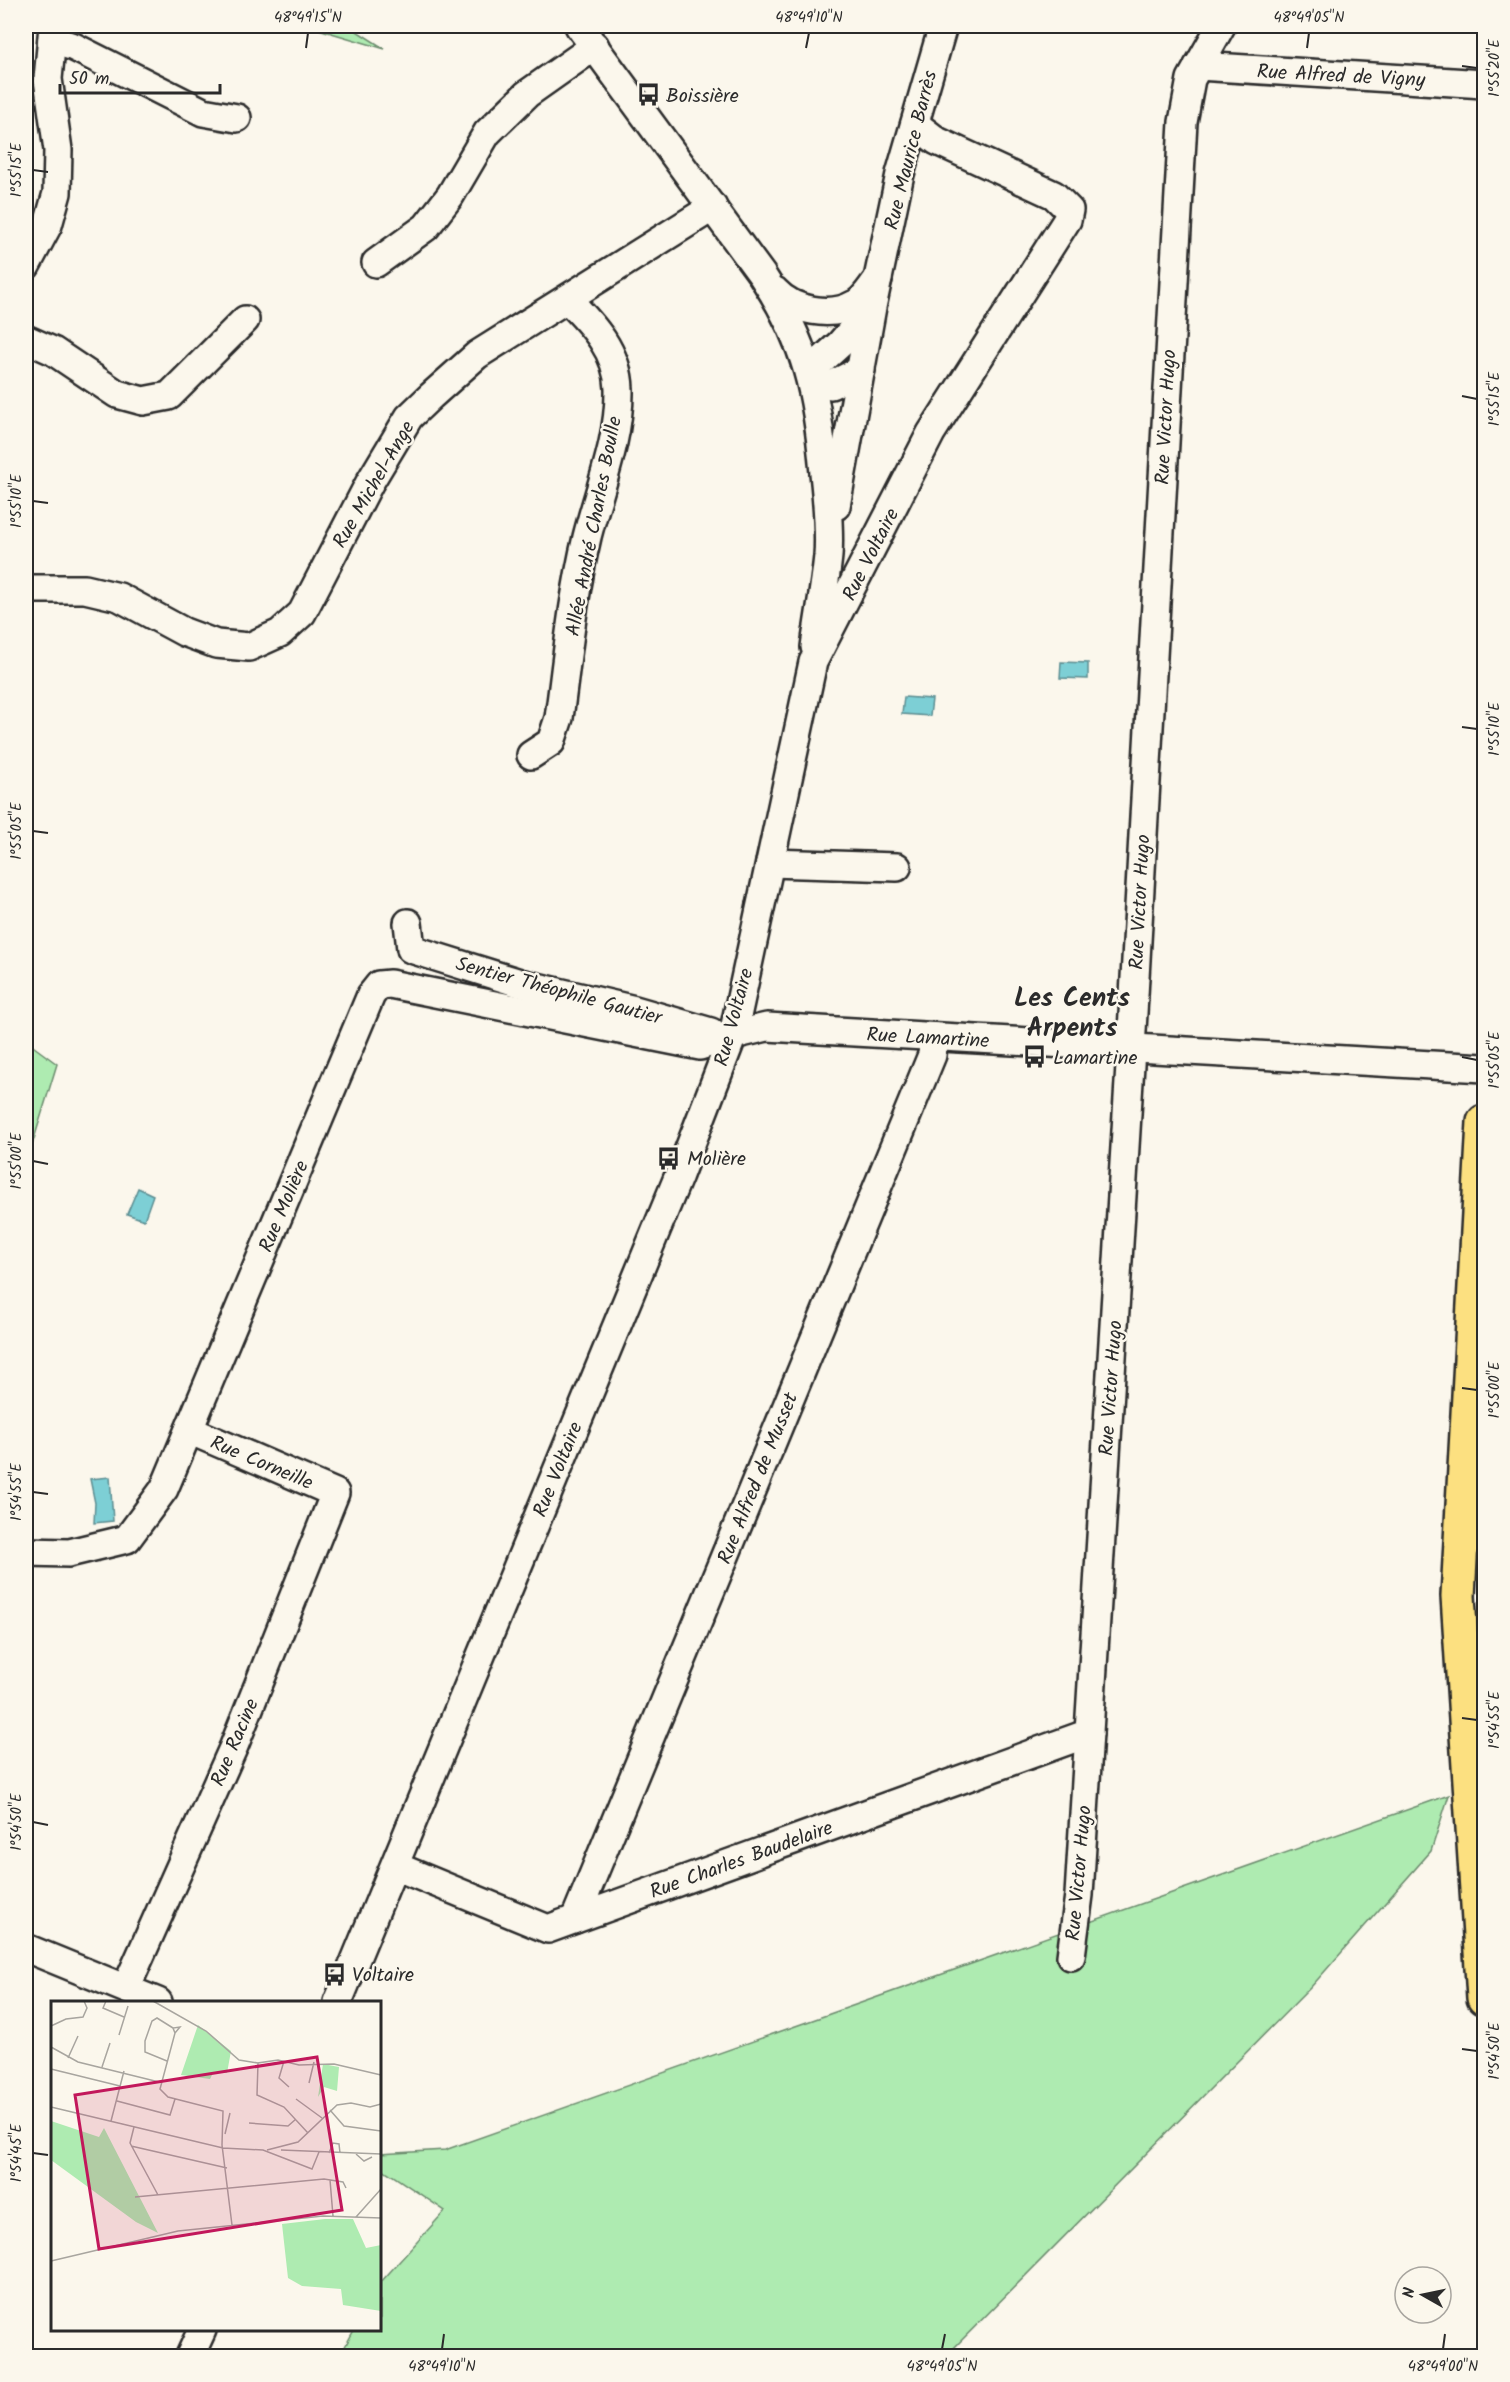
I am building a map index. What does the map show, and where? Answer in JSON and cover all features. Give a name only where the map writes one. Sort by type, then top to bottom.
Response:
[{"type":"main road","points":[[1485,1122],[1458,1596],[1485,1998]]},
{"type":"street","name":"Rue Victor Hugo","points":[[1071,1956],[1078,1894],[1089,1733],[1131,1049],[1183,122],[1191,79],[1221,26]]},
{"type":"street","name":"Rue Maurice Barrès","points":[[828,555],[872,307],[900,174],[939,27]]},
{"type":"street","points":[[26,266],[48,225],[57,193],[58,150],[48,80],[52,33],[203,112],[237,118]]},
{"type":"street","points":[[376,263],[426,227],[450,196],[487,133],[587,36],[762,275],[786,312],[811,379],[819,422],[828,555],[813,662]]},
{"type":"street","name":"Rue Alfred de Vigny","points":[[1198,66],[1485,84]]},
{"type":"street","name":"Rue Voltaire","points":[[338,2001],[679,1175],[733,1035],[813,662],[931,434],[1067,220],[1069,210],[1054,195],[937,141],[915,124]]},
{"type":"street","name":"Rue Michel-Ange","points":[[26,588],[85,589],[119,597],[184,632],[216,644],[249,647],[280,633],[302,613],[370,482],[409,417],[477,355],[713,207]]},
{"type":"street","name":"Rue Maurice Barrès","points":[[762,275],[780,296],[792,304],[812,310],[838,310],[857,304],[880,276]]},
{"type":"street","name":"Allée André Charles Boulle","points":[[531,755],[551,742],[559,718],[587,539],[615,433],[619,388],[611,353],[592,323],[568,300]]},
{"type":"street","name":"Rue Maurice Barrès","points":[[811,379],[819,362],[840,344],[872,307]]},
{"type":"street","points":[[26,339],[53,351],[117,394],[143,401],[169,396],[245,320]]},
{"type":"street","points":[[811,379],[831,385],[861,370]]},
{"type":"street","points":[[770,863],[897,867]]},
{"type":"street","name":"Sentier Théophile Gautier","points":[[408,923],[411,949],[651,1025],[733,1035]]},
{"type":"street","name":"Rue Molière","points":[[26,1552],[69,1553],[127,1539],[164,1489],[370,995],[379,985],[390,984],[651,1025]]},
{"type":"street","name":"Rue Lamartine","points":[[733,1035],[767,1027],[1485,1068]]},
{"type":"street","name":"Rue Alfred de Musset","points":[[575,1918],[927,1066],[934,1037]]},
{"type":"street","name":"Rue Corneille","points":[[189,1430],[335,1493]]},
{"type":"street","name":"Rue Racine","points":[[126,1988],[234,1746],[335,1493]]},
{"type":"street","name":"Rue Charles Baudelaire","points":[[395,1866],[548,1929],[1089,1733]]},
{"type":"street","points":[[26,1948],[156,2001]]},
{"type":"street","points":[[190,2356],[202,2331]]},
{"type":"green space","points":[[308,26],[349,26],[385,49]]},
{"type":"green space","points":[[26,1041],[57,1064],[26,1165]]},
{"type":"green space","points":[[1449,1795],[1431,1851],[1311,1987],[946,2356],[340,2356],[353,2331],[381,2331],[381,2282],[445,2211],[381,2168],[381,2154],[445,2150]]},
{"type":"water","points":[[1061,662],[1088,663],[1088,679],[1060,678]]},
{"type":"water","points":[[904,697],[932,699],[930,716],[902,714]]},
{"type":"water","points":[[138,1188],[153,1195],[144,1220],[127,1214]]},
{"type":"water","points":[[110,1477],[113,1521],[94,1523],[95,1503],[90,1479]]},
{"type":"place","name":"Boissière","points":[[648,95]]},
{"type":"place","name":"Lamartine","points":[[1035,1057]]},
{"type":"place","name":"Molière","points":[[669,1158]]},
{"type":"place","name":"Voltaire","points":[[334,1974]]},
{"type":"district","name":"Les Cents Arpents","points":[[1072,1012]]}]
